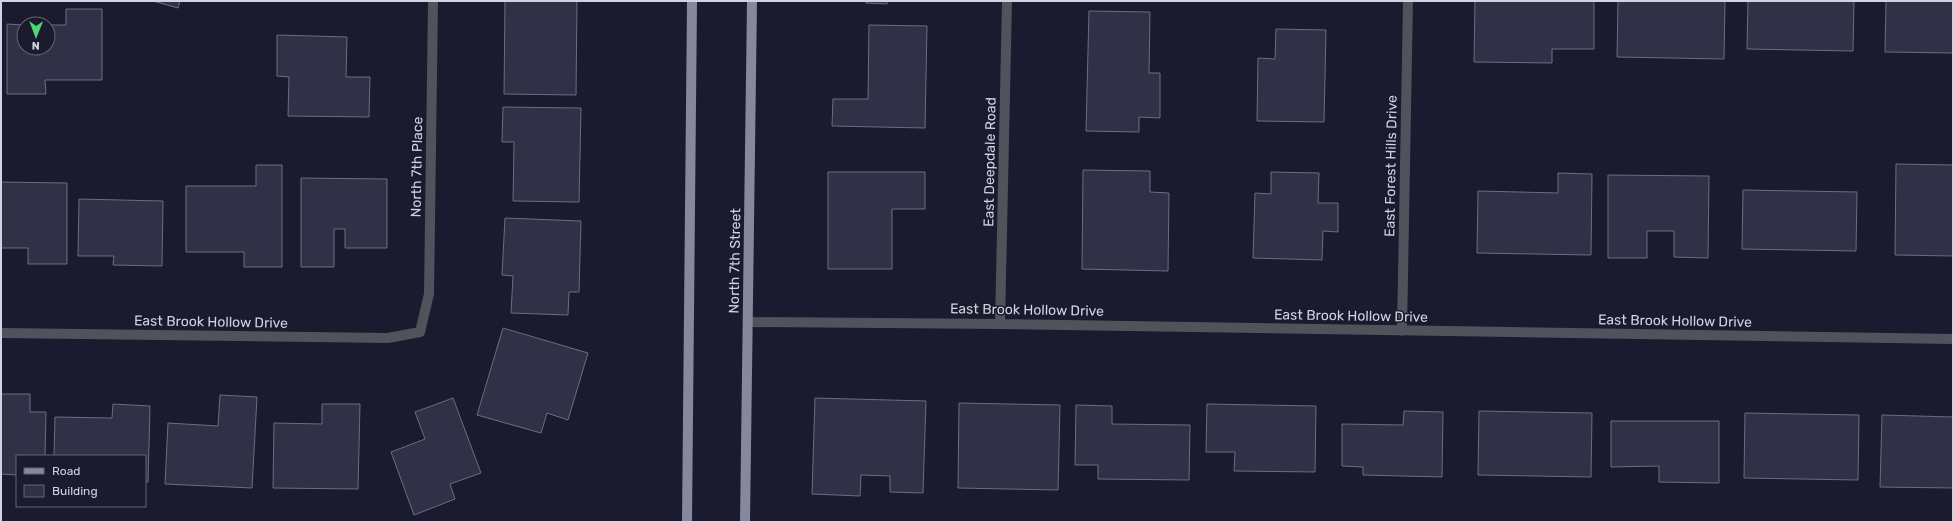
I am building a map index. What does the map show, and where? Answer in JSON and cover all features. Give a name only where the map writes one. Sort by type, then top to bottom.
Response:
[{"type":"main road","points":[[687,522],[692,1]]},
{"type":"main road","name":"North 7th Street","points":[[745,522],[752,1]]},
{"type":"street","name":"North 7th Place","points":[[420,332],[429,294],[433,1]]},
{"type":"street","name":"East Deepdale Road","points":[[1000,324],[1007,1]]},
{"type":"street","name":"East Forest Hills Drive","points":[[1402,331],[1408,1]]},
{"type":"street","name":"East Brook Hollow Drive","points":[[748,322],[1000,324],[1953,339]]},
{"type":"street","name":"East Brook Hollow Drive","points":[[1,333],[388,338],[420,332]]},
{"type":"building","points":[[153,1],[180,1],[178,8]]},
{"type":"building","points":[[505,1],[577,1],[576,95],[504,94]]},
{"type":"building","points":[[866,1],[887,1],[887,4],[866,3]]},
{"type":"building","points":[[1475,1],[1594,1],[1594,49],[1552,49],[1552,63],[1474,62]]},
{"type":"building","points":[[1618,1],[1725,1],[1724,59],[1617,57]]},
{"type":"building","points":[[1748,1],[1854,1],[1853,51],[1747,49]]},
{"type":"building","points":[[1886,1],[1953,1],[1953,53],[1885,52]]},
{"type":"building","points":[[66,9],[102,9],[102,80],[45,80],[46,94],[7,94],[7,24],[16,25],[16,56],[56,56],[56,25],[66,25]]},
{"type":"building","points":[[1089,11],[1150,12],[1149,73],[1160,73],[1160,118],[1139,117],[1139,132],[1086,131]]},
{"type":"building","points":[[869,25],[927,26],[925,128],[832,126],[833,99],[868,99]]},
{"type":"building","points":[[1276,29],[1326,30],[1324,122],[1257,121],[1258,58],[1275,59]]},
{"type":"building","points":[[277,35],[347,37],[346,77],[370,77],[369,117],[288,116],[289,77],[277,76]]},
{"type":"building","points":[[503,107],[581,108],[579,202],[513,201],[514,142],[502,142]]},
{"type":"building","points":[[1896,164],[1953,165],[1953,256],[1895,255]]},
{"type":"building","points":[[256,165],[282,165],[282,267],[244,267],[244,252],[186,252],[186,186],[256,186]]},
{"type":"building","points":[[1083,170],[1150,171],[1150,192],[1169,193],[1168,271],[1082,269]]},
{"type":"building","points":[[828,172],[925,172],[925,209],[892,209],[892,269],[828,269]]},
{"type":"building","points":[[1271,172],[1319,173],[1318,203],[1338,203],[1338,232],[1323,231],[1322,260],[1253,258],[1255,193],[1271,194]]},
{"type":"building","points":[[1558,173],[1592,174],[1591,255],[1477,253],[1478,191],[1558,193]]},
{"type":"building","points":[[1608,175],[1709,176],[1708,258],[1674,257],[1674,231],[1647,231],[1647,258],[1608,258]]},
{"type":"building","points":[[301,178],[387,179],[387,248],[345,248],[345,229],[334,229],[334,267],[301,267]]},
{"type":"building","points":[[1,182],[67,183],[67,264],[28,264],[28,248],[1,248]]},
{"type":"building","points":[[1743,190],[1857,192],[1856,251],[1742,249]]},
{"type":"building","points":[[79,199],[163,201],[162,266],[113,265],[114,256],[78,256]]},
{"type":"building","points":[[505,218],[581,221],[579,292],[569,292],[568,315],[511,313],[513,276],[502,275]]},
{"type":"building","points":[[503,328],[588,353],[568,420],[547,413],[541,433],[477,415]]},
{"type":"building","points":[[1,394],[30,394],[30,412],[46,412],[45,455],[16,455],[16,475],[1,474]]},
{"type":"building","points":[[220,395],[257,397],[252,488],[165,484],[168,423],[218,426]]},
{"type":"building","points":[[453,398],[481,473],[450,484],[455,499],[414,515],[391,452],[425,439],[415,412]]},
{"type":"building","points":[[815,398],[926,401],[923,493],[890,492],[890,476],[861,475],[860,496],[812,494]]},
{"type":"building","points":[[959,403],[1060,405],[1058,490],[958,488]]},
{"type":"building","points":[[113,404],[150,406],[148,482],[146,482],[146,455],[54,455],[55,417],[112,418]]},
{"type":"building","points":[[322,404],[360,404],[358,489],[273,488],[274,423],[322,424]]},
{"type":"building","points":[[1207,404],[1316,406],[1315,472],[1234,471],[1235,452],[1206,452]]},
{"type":"building","points":[[1076,405],[1112,406],[1112,424],[1190,425],[1189,480],[1098,479],[1098,465],[1075,465]]},
{"type":"building","points":[[1404,411],[1443,412],[1442,477],[1363,475],[1363,467],[1342,466],[1342,424],[1403,425]]},
{"type":"building","points":[[1479,411],[1592,413],[1591,477],[1478,475]]},
{"type":"building","points":[[1745,413],[1859,415],[1858,480],[1744,478]]},
{"type":"building","points":[[1882,415],[1953,417],[1953,488],[1880,487]]},
{"type":"building","points":[[1611,421],[1719,421],[1719,483],[1659,482],[1659,466],[1611,467]]}]
